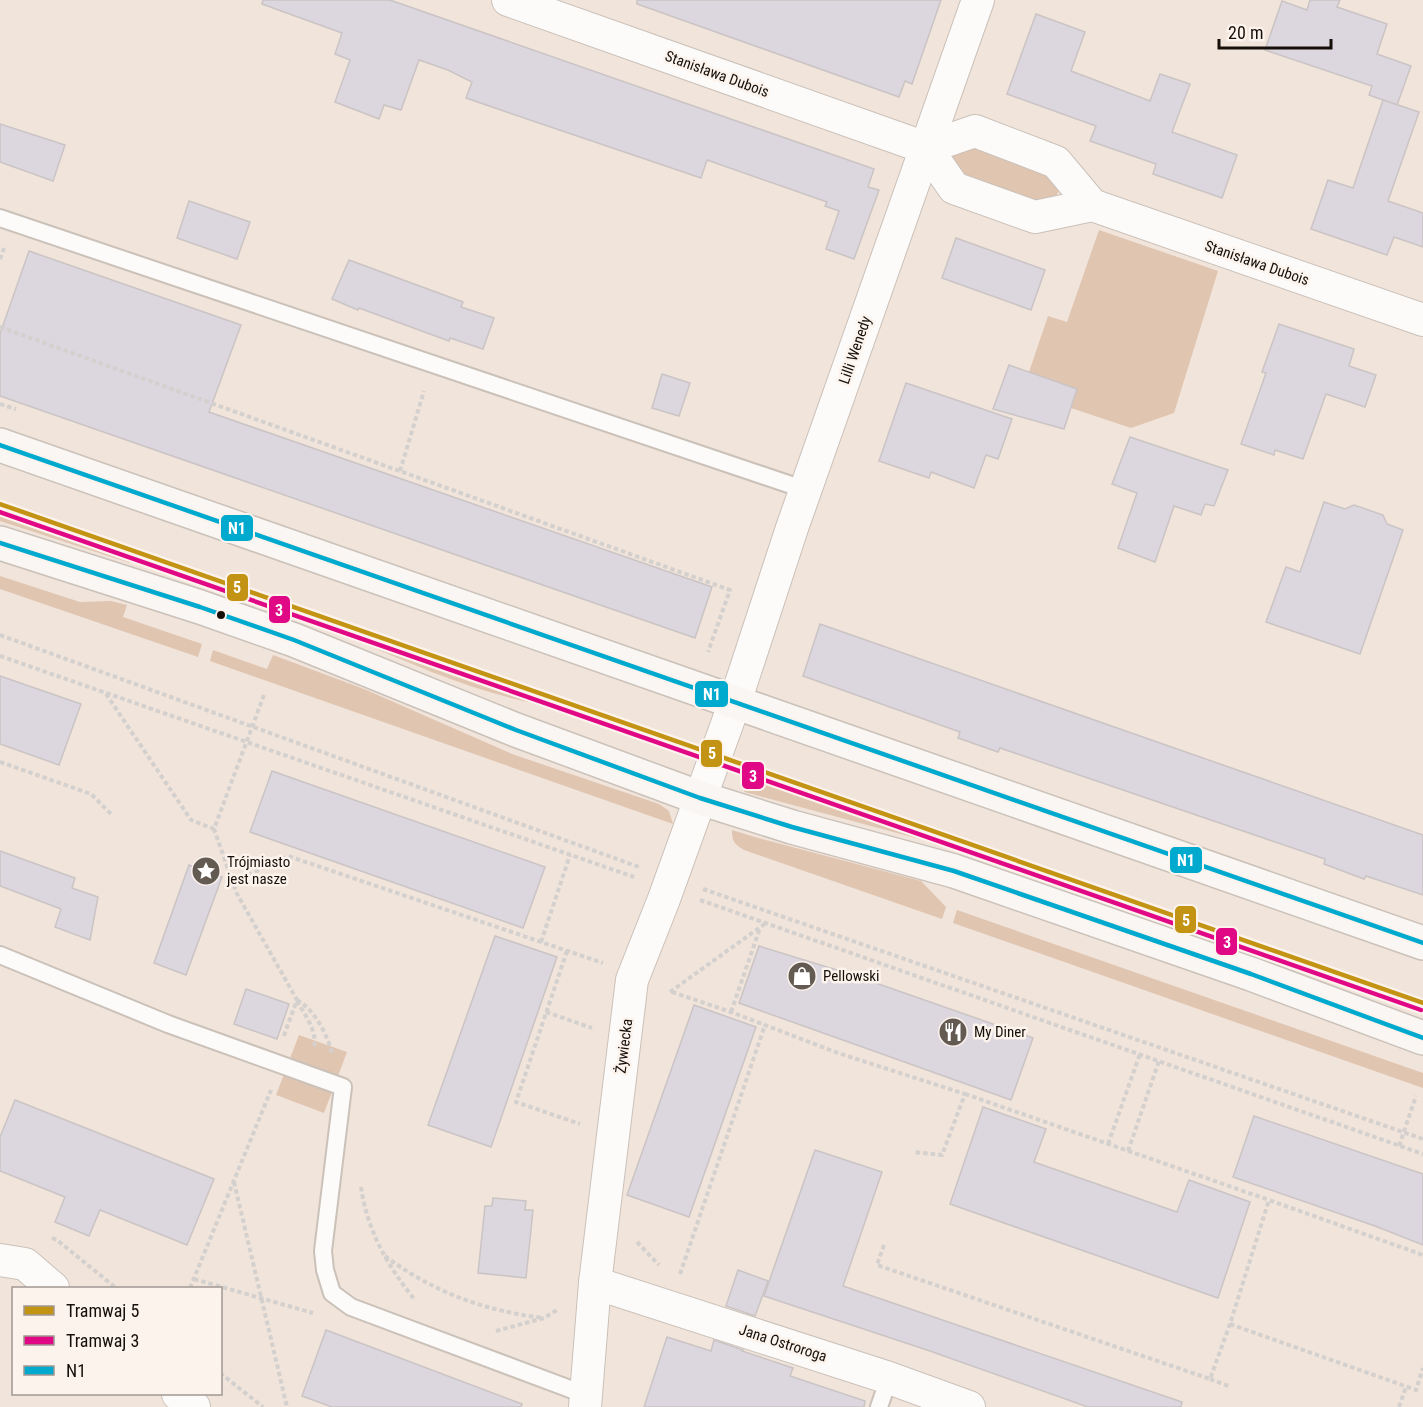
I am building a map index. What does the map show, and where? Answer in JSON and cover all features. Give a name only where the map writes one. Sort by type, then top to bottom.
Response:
[{"type":"main road","points":[[0,445],[1423,943]]},
{"type":"main road","points":[[0,543],[200,607],[294,640],[516,730],[700,798],[792,827],[954,871],[1251,974],[1423,1038]]},
{"type":"street","name":"Stanisława Dubois","points":[[508,0],[926,148]]},
{"type":"street","name":"Lilli Wenedy","points":[[735,702],[806,490],[978,0]]},
{"type":"street","points":[[975,131],[1056,162],[1092,205],[1035,217],[954,188],[926,148],[975,131]]},
{"type":"street","name":"Stanisława Dubois","points":[[1092,205],[1423,320]]},
{"type":"street","name":"Żywiecka","points":[[585,1401],[595,1284],[606,1198],[620,972],[669,884],[735,702]]},
{"type":"street","points":[[0,1260],[25,1264],[52,1287]]},
{"type":"street","name":"Jana Ostroroga","points":[[595,1284],[674,1293],[969,1407]]},
{"type":"street","points":[[179,1395],[194,1407]]},
{"type":"lane","points":[[0,218],[806,490]]},
{"type":"lane","points":[[0,955],[168,1024],[343,1087],[323,1251],[325,1270],[332,1293],[351,1307],[448,1344],[585,1401]]},
{"type":"lane","points":[[879,1407],[889,1378]]},
{"type":"path","points":[[0,327],[730,590],[708,652]]},
{"type":"path","points":[[400,471],[433,365]]},
{"type":"path","points":[[0,634],[252,726],[766,923],[1423,1154]]},
{"type":"path","points":[[0,656],[570,855],[669,884],[1423,1139]]},
{"type":"path","points":[[106,693],[191,820],[214,829]]},
{"type":"path","points":[[264,695],[214,829],[236,892],[309,1021],[316,1041],[307,1073]]},
{"type":"path","points":[[0,762],[91,794],[111,814]]},
{"type":"path","points":[[541,942],[570,855]]},
{"type":"path","points":[[248,875],[288,856],[567,951],[838,1053],[965,1094],[1423,1255]]},
{"type":"path","points":[[672,992],[766,923]]},
{"type":"path","points":[[731,1012],[760,928]]},
{"type":"path","points":[[567,951],[516,1102],[584,1125]]},
{"type":"path","points":[[190,1287],[234,1182],[278,1063],[297,1000]]},
{"type":"path","points":[[297,1000],[306,1005],[328,1040],[343,1087]]},
{"type":"path","points":[[546,1012],[597,1029]]},
{"type":"path","points":[[674,1293],[765,1025]]},
{"type":"path","points":[[836,1059],[838,1053]]},
{"type":"path","points":[[1108,1144],[1140,1054]]},
{"type":"path","points":[[1128,1151],[1159,1061]]},
{"type":"path","points":[[913,1152],[942,1155],[965,1094]]},
{"type":"path","points":[[1399,1146],[1416,1096]]},
{"type":"path","points":[[234,1182],[287,1407]]},
{"type":"path","points":[[360,1183],[368,1218],[382,1255],[448,1344],[460,1338],[544,1318],[560,1308]]},
{"type":"path","points":[[606,1198],[674,1293]]},
{"type":"path","points":[[1210,1379],[1269,1200]]},
{"type":"path","points":[[884,1245],[877,1265],[1231,1387]]},
{"type":"path","points":[[382,1255],[407,1273],[444,1292],[519,1315],[544,1318]]},
{"type":"path","points":[[1230,1324],[1416,1390],[1423,1368]]},
{"type":"path","points":[[222,1375],[262,1407]]},
{"type":"path","points":[[1399,1407],[1406,1387]]},
{"type":"shaded area","points":[[971,144],[1053,173],[1059,189],[1057,195],[1036,205],[987,192],[953,168],[953,155],[960,147]]},
{"type":"shaded area","points":[[1099,230],[1218,271],[1174,413],[1131,428],[1071,408],[1077,389],[1029,372],[1048,316],[1067,322]]},
{"type":"shaded area","points":[[0,511],[131,559],[130,563],[0,521]]},
{"type":"shaded area","points":[[0,576],[80,602],[111,601],[127,605],[123,617],[202,644],[198,657],[0,589]]},
{"type":"shaded area","points":[[358,641],[552,706],[477,688],[429,671]]},
{"type":"shaded area","points":[[213,650],[267,669],[273,655],[364,689],[512,754],[659,804],[669,811],[673,824],[210,661]]},
{"type":"shaded area","points":[[751,775],[953,848],[744,792]]},
{"type":"shaded area","points":[[732,830],[921,881],[946,907],[942,919],[744,850],[734,842]]},
{"type":"shaded area","points":[[957,910],[1423,1073],[1423,1088],[953,923]]},
{"type":"shaded area","points":[[299,1035],[347,1052],[324,1113],[276,1095]]},
{"type":"building","points":[[263,0],[390,0],[874,169],[868,187],[879,190],[854,259],[826,249],[839,211],[825,206],[827,202],[707,160],[701,178],[466,98],[472,82],[448,70],[419,60],[401,110],[384,105],[379,119],[335,102],[350,60],[335,54],[342,33],[262,4]]},
{"type":"building","points":[[637,0],[941,0],[912,84],[905,81],[899,97],[637,4]]},
{"type":"building","points":[[1310,0],[1340,0],[1337,7],[1387,24],[1377,54],[1411,66],[1397,105],[1369,95],[1372,86],[1265,50],[1282,1],[1307,10]]},
{"type":"building","points":[[1036,14],[1085,32],[1071,71],[1150,101],[1160,74],[1190,84],[1172,132],[1237,155],[1222,198],[1153,174],[1156,164],[1090,141],[1096,126],[1007,94]]},
{"type":"building","points":[[1383,100],[1419,112],[1388,201],[1423,213],[1423,247],[1394,237],[1387,255],[1311,229],[1328,180],[1353,188]]},
{"type":"building","points":[[0,124],[65,145],[53,181],[0,162]]},
{"type":"building","points":[[189,201],[250,222],[237,259],[177,238]]},
{"type":"building","points":[[956,238],[1045,270],[1031,310],[942,278]]},
{"type":"building","points":[[29,251],[241,325],[209,412],[712,587],[695,638],[0,396],[0,334]]},
{"type":"building","points":[[349,260],[463,302],[461,307],[494,318],[483,349],[450,338],[449,341],[332,299]]},
{"type":"building","points":[[1279,324],[1354,349],[1349,366],[1376,375],[1365,407],[1326,394],[1303,459],[1275,450],[1274,455],[1241,444],[1266,373],[1262,372]]},
{"type":"building","points":[[1009,365],[1077,389],[1064,429],[993,409]]},
{"type":"building","points":[[662,374],[690,383],[679,416],[652,408]]},
{"type":"building","points":[[906,383],[1012,419],[998,459],[986,455],[974,488],[931,472],[929,478],[879,461]]},
{"type":"building","points":[[1130,437],[1228,470],[1214,506],[1205,504],[1201,515],[1174,506],[1155,562],[1118,548],[1137,493],[1112,484]]},
{"type":"building","points":[[1324,502],[1345,509],[1354,505],[1383,515],[1387,524],[1403,530],[1360,654],[1266,622],[1286,567],[1300,572]]},
{"type":"building","points":[[820,624],[1423,835],[1423,895],[1366,876],[1364,879],[1324,864],[1325,859],[1000,748],[998,752],[958,738],[960,732],[803,676]]},
{"type":"building","points":[[0,676],[81,704],[59,765],[0,744]]},
{"type":"building","points":[[272,771],[545,867],[523,928],[250,832]]},
{"type":"building","points":[[0,851],[75,878],[72,888],[98,897],[90,940],[55,927],[61,909],[0,886]]},
{"type":"building","points":[[189,865],[222,877],[186,975],[154,963]]},
{"type":"building","points":[[495,936],[557,957],[491,1147],[428,1125]]},
{"type":"building","points":[[759,946],[853,975],[1033,1038],[1011,1100],[739,1003]]},
{"type":"building","points":[[246,989],[289,1004],[277,1039],[234,1024]]},
{"type":"building","points":[[694,1005],[756,1027],[689,1217],[627,1195]]},
{"type":"building","points":[[15,1100],[214,1179],[187,1245],[100,1210],[89,1236],[55,1222],[65,1197],[0,1171],[0,1137]]},
{"type":"building","points":[[983,1107],[1046,1129],[1034,1162],[1177,1212],[1189,1180],[1250,1202],[1218,1298],[950,1204]]},
{"type":"building","points":[[1254,1116],[1423,1174],[1423,1245],[1233,1177]]},
{"type":"building","points":[[815,1150],[882,1172],[843,1286],[1182,1402],[1181,1407],[1088,1407],[764,1296]]},
{"type":"building","points":[[493,1198],[526,1201],[525,1210],[533,1210],[526,1278],[478,1273],[485,1206],[492,1206]]},
{"type":"building","points":[[738,1270],[768,1281],[755,1316],[726,1306]]},
{"type":"building","points":[[326,1330],[522,1404],[521,1407],[332,1407],[302,1396]]},
{"type":"building","points":[[667,1337],[711,1351],[714,1340],[743,1350],[793,1368],[790,1376],[865,1401],[864,1407],[644,1407]]},
{"type":"tram line","name":"5","points":[[0,504],[1423,1003]]},
{"type":"tram line","name":"3","points":[[0,512],[1421,1010]]},
{"type":"transit line","name":"N1","points":[[0,445],[1423,943]]},
{"type":"transit line","name":"N1","points":[[0,543],[200,607],[294,640],[516,730],[700,798],[792,827],[954,871],[1251,974],[1423,1038]]},
{"type":"place","name":"Trójmiasto jest nasze","points":[[206,871]]},
{"type":"place","name":"Pellowski","points":[[802,976]]},
{"type":"place","name":"My Diner","points":[[953,1032]]}]
